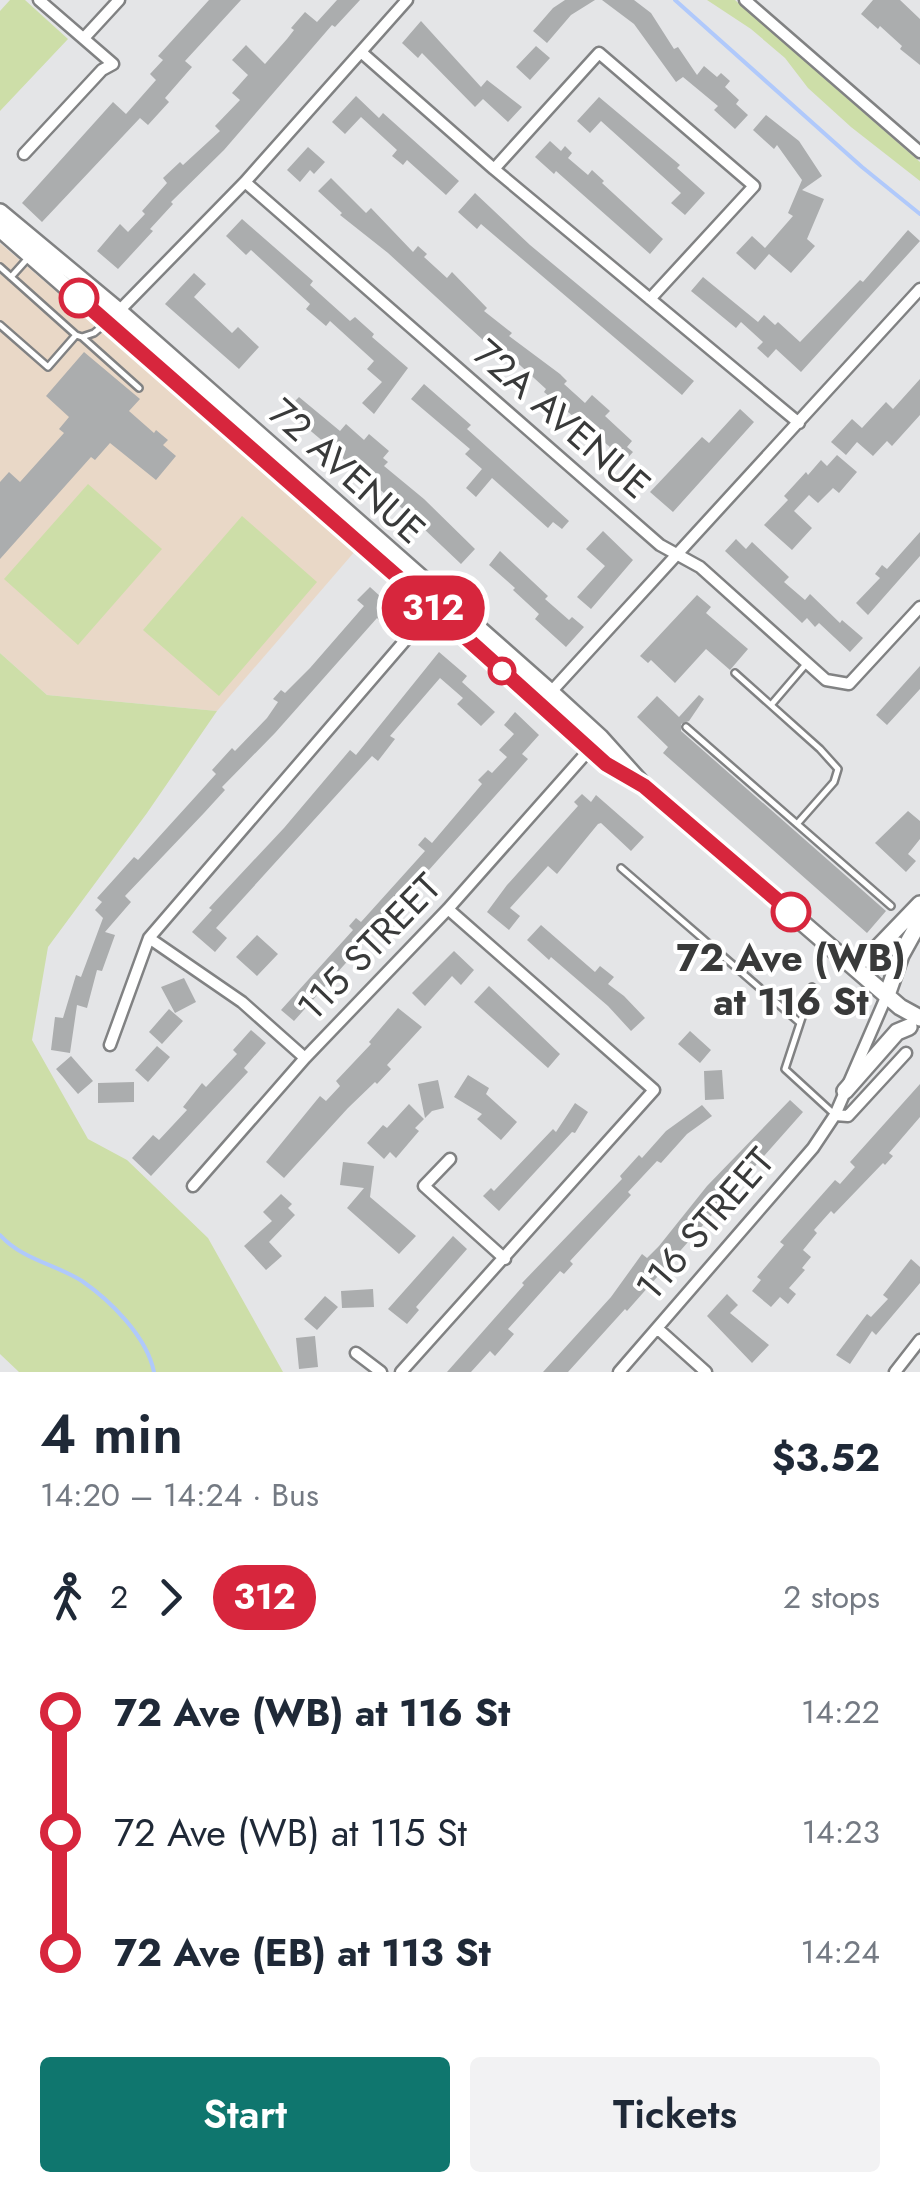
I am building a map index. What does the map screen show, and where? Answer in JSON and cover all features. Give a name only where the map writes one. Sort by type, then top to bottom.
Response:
[{"type":"main road","name":"72 AVENUE","points":[[0,212],[589,750],[644,786]]},
{"type":"main road","name":"72 AVENUE","points":[[0,229],[112,317],[552,694],[600,737],[644,786],[887,995],[900,1007],[900,1017],[916,1027]]},
{"type":"main road","points":[[851,964],[868,958],[920,904]]},
{"type":"main road","name":"116 STREET","points":[[887,995],[901,955],[920,921]]},
{"type":"main road","points":[[845,1090],[896,1032],[916,1027]]},
{"type":"street","points":[[24,154],[102,70],[113,64],[39,0]]},
{"type":"street","points":[[84,38],[119,0]]},
{"type":"street","points":[[112,317],[245,182],[408,0]]},
{"type":"street","points":[[745,0],[920,152]]},
{"type":"street","points":[[361,52],[494,169],[799,423]]},
{"type":"street","points":[[494,169],[599,53],[754,186],[650,298]]},
{"type":"street","name":"72A AVENUE","points":[[245,182],[677,557],[700,567],[826,680],[849,684],[920,607]]},
{"type":"street","points":[[519,687],[552,694],[920,289]]},
{"type":"street","points":[[110,1046],[148,938],[433,608]]},
{"type":"street","name":"115 STREET","points":[[193,1186],[305,1058],[448,909],[589,750]]},
{"type":"street","points":[[401,1372],[654,1090],[448,909]]},
{"type":"street","points":[[148,938],[242,1002],[305,1058]]},
{"type":"street","name":"116 STREET","points":[[618,1372],[813,1148],[835,1115],[887,995]]},
{"type":"street","name":"116 STREET","points":[[835,1115],[848,1116],[906,1053]]},
{"type":"street","points":[[450,1158],[424,1186],[505,1259]]},
{"type":"street","points":[[657,1328],[706,1372]]},
{"type":"street","points":[[895,1372],[920,1340]]},
{"type":"street","points":[[356,1353],[381,1372]]},
{"type":"lane","points":[[11,276],[30,255]]},
{"type":"lane","points":[[0,267],[139,388]]},
{"type":"lane","points":[[0,326],[48,367],[79,336],[94,334],[112,317]]},
{"type":"lane","points":[[771,705],[808,663]]},
{"type":"lane","points":[[736,674],[838,769],[834,782],[797,824]]},
{"type":"lane","points":[[686,727],[891,906]]},
{"type":"lane","points":[[622,868],[799,1022]]},
{"type":"lane","points":[[812,988],[785,1069],[835,1115]]},
{"type":"shaded area","points":[[0,243],[356,550],[217,711],[47,695],[0,653]]},
{"type":"green space","points":[[10,0],[25,0],[68,39],[0,111],[0,11]]},
{"type":"green space","points":[[707,0],[735,0],[920,162],[920,181],[851,127],[808,88],[785,58],[751,29]]},
{"type":"green space","points":[[88,484],[162,549],[78,645],[4,579]]},
{"type":"green space","points":[[242,516],[317,582],[219,696],[143,630]]},
{"type":"green space","points":[[0,653],[47,695],[217,711],[48,947],[32,1040],[88,1139],[127,1160],[208,1238],[283,1372],[19,1372],[0,1354]]},
{"type":"building","points":[[209,0],[241,0],[185,61],[192,67],[165,98],[169,102],[148,125],[140,118],[42,222],[22,203],[113,102],[126,114],[156,80],[150,74],[163,60],[158,56]]},
{"type":"building","points":[[337,0],[360,0],[335,27],[332,25],[224,150],[171,202],[150,229],[153,231],[118,269],[97,251],[120,224],[128,232],[167,183],[163,178],[220,131],[215,126],[240,100],[232,93],[248,75],[232,60],[246,45],[265,64],[305,12],[317,22]]},
{"type":"building","points":[[565,0],[595,0],[571,15],[547,43],[533,31]]},
{"type":"building","points":[[602,0],[634,0],[651,13],[697,75],[704,66],[717,77],[721,73],[730,81],[725,87],[748,115],[735,129],[714,110],[718,106],[683,77],[676,82],[634,24]]},
{"type":"building","points":[[873,0],[900,0],[920,19],[920,65],[880,26],[878,29],[861,14]]},
{"type":"building","points":[[421,21],[481,87],[487,80],[522,107],[508,122],[483,99],[475,107],[422,53],[418,58],[402,43]]},
{"type":"building","points":[[536,46],[550,58],[530,80],[516,67]]},
{"type":"building","points":[[356,96],[379,118],[383,113],[459,181],[446,195],[407,160],[403,165],[392,156],[397,150],[361,117],[345,134],[332,122]]},
{"type":"building","points":[[599,97],[680,165],[677,168],[705,193],[685,215],[671,203],[681,193],[601,121],[590,133],[577,121]]},
{"type":"building","points":[[766,115],[799,141],[822,176],[802,190],[824,199],[807,239],[815,246],[791,273],[769,254],[755,270],[736,253],[752,236],[765,248],[793,216],[788,213],[802,180],[777,145],[774,149],[753,130]]},
{"type":"building","points":[[550,141],[561,151],[565,146],[572,153],[568,158],[588,175],[592,170],[663,239],[650,254],[535,157]]},
{"type":"building","points":[[308,147],[325,162],[314,174],[310,170],[300,182],[287,170]]},
{"type":"building","points":[[331,178],[366,213],[371,208],[413,252],[418,246],[447,278],[452,272],[487,308],[484,311],[512,333],[509,336],[560,374],[567,381],[564,384],[585,403],[592,395],[610,411],[605,416],[632,441],[627,447],[633,452],[622,464],[607,451],[610,447],[544,392],[546,389],[510,356],[506,361],[388,253],[340,215],[318,191]]},
{"type":"building","points":[[475,193],[530,245],[694,381],[682,395],[481,224],[477,229],[458,212]]},
{"type":"building","points":[[242,219],[313,281],[310,285],[350,321],[355,317],[408,368],[374,414],[362,403],[382,382],[367,369],[374,361],[330,321],[326,326],[306,309],[310,304],[251,250],[246,255],[226,236]]},
{"type":"building","points":[[908,230],[920,241],[801,372],[776,349],[768,358],[757,348],[763,342],[741,322],[736,328],[691,291],[703,277],[758,322],[764,315],[800,342],[860,280],[863,282]]},
{"type":"building","points":[[194,273],[206,284],[194,297],[232,333],[238,327],[259,347],[239,369],[165,304]]},
{"type":"building","points":[[84,352],[140,399],[129,411],[168,440],[163,445],[176,456],[156,480],[110,443],[95,460],[91,457],[0,559],[0,482],[9,472],[20,482],[64,433],[59,429],[69,417],[46,396]]},
{"type":"building","points":[[920,379],[920,415],[892,446],[887,441],[873,456],[857,442],[846,455],[831,442],[852,419],[862,428],[886,402],[893,409]]},
{"type":"building","points":[[424,384],[471,425],[467,429],[569,521],[562,529],[553,522],[548,528],[492,478],[476,497],[466,488],[482,469],[465,454],[470,449],[411,399]]},
{"type":"building","points":[[299,397],[340,431],[346,424],[364,440],[369,434],[389,451],[383,458],[388,462],[384,466],[475,549],[461,564],[286,410]]},
{"type":"building","points":[[740,409],[754,422],[673,512],[650,492],[702,437],[709,443]]},
{"type":"building","points":[[837,455],[857,472],[839,493],[833,488],[818,503],[809,495],[794,511],[812,528],[792,550],[764,525],[788,500],[784,496],[806,472],[808,475],[821,460],[827,466]]},
{"type":"building","points":[[603,531],[633,560],[591,609],[577,597],[605,566],[586,549]]},
{"type":"building","points":[[920,532],[920,556],[868,615],[856,603],[880,578],[875,574],[882,565],[887,569]]},
{"type":"building","points":[[736,539],[746,549],[752,542],[789,577],[784,582],[805,600],[810,594],[840,623],[842,620],[863,638],[850,652],[819,623],[815,627],[807,618],[802,623],[725,551]]},
{"type":"building","points":[[500,551],[548,596],[545,599],[569,620],[572,617],[584,627],[566,647],[535,619],[539,614],[489,565]]},
{"type":"building","points":[[370,587],[392,607],[380,621],[377,618],[125,896],[131,902],[105,932],[115,935],[102,971],[97,970],[87,1008],[77,1005],[70,1053],[51,1050],[55,1017],[63,1018],[76,975],[81,977],[103,918],[95,910],[102,902],[97,898],[134,857],[138,860],[216,774],[212,770],[232,748],[235,751],[267,718],[278,702],[273,699],[281,690],[285,693],[310,668],[364,606],[357,600]]},
{"type":"building","points":[[697,595],[711,607],[706,613],[748,649],[730,670],[706,649],[675,683],[651,660],[648,663],[640,656]]},
{"type":"building","points":[[439,652],[467,676],[462,682],[495,712],[481,726],[457,704],[463,698],[440,678],[390,736],[395,739],[378,761],[372,756],[216,928],[227,938],[215,952],[192,932],[212,910],[209,908],[350,750],[356,755]]},
{"type":"building","points":[[920,666],[920,689],[887,725],[876,715]]},
{"type":"building","points":[[699,695],[704,699],[689,721],[681,724],[681,731],[886,911],[867,933],[663,753],[668,747],[637,717],[657,696],[679,717]]},
{"type":"building","points":[[515,712],[539,735],[522,754],[528,759],[294,1021],[281,1010],[353,930],[349,926],[356,918],[361,922],[425,851],[418,845],[425,837],[432,843],[482,784],[478,780],[488,770],[492,773],[507,757],[499,750],[514,734],[504,725]]},
{"type":"building","points":[[582,794],[591,802],[596,795],[644,837],[631,851],[598,824],[557,874],[548,866],[510,908],[520,916],[509,930],[487,912],[578,806],[574,802]]},
{"type":"building","points":[[908,811],[920,821],[920,839],[908,854],[916,861],[906,872],[875,843]]},
{"type":"building","points":[[541,925],[595,972],[600,966],[614,977],[608,984],[645,1018],[631,1031],[608,1006],[551,957],[549,960],[527,940]]},
{"type":"building","points":[[257,935],[278,954],[257,976],[236,957]]},
{"type":"building","points":[[454,951],[474,970],[461,985],[452,976],[425,1006],[412,993]]},
{"type":"building","points":[[184,978],[196,1002],[175,1013],[161,987]]},
{"type":"building","points":[[489,986],[560,1054],[548,1068],[474,1002]]},
{"type":"building","points":[[398,1008],[422,1027],[387,1065],[391,1069],[348,1108],[284,1178],[266,1162],[320,1096],[326,1101],[340,1086],[336,1081]]},
{"type":"building","points":[[169,1009],[183,1021],[162,1044],[149,1032]]},
{"type":"building","points":[[251,1030],[266,1043],[244,1068],[248,1072],[151,1176],[132,1158],[153,1135],[159,1140],[187,1110],[183,1107],[202,1083],[206,1087],[237,1054],[233,1050]]},
{"type":"building","points":[[690,1031],[711,1050],[700,1063],[678,1044]]},
{"type":"building","points":[[157,1046],[170,1057],[148,1082],[135,1070]]},
{"type":"building","points":[[71,1056],[93,1081],[78,1094],[56,1069]]},
{"type":"building","points":[[722,1070],[724,1099],[705,1100],[704,1071]]},
{"type":"building","points":[[468,1075],[489,1088],[486,1094],[517,1122],[501,1140],[477,1119],[482,1114],[454,1097]]},
{"type":"building","points":[[438,1080],[444,1108],[425,1118],[418,1084]]},
{"type":"building","points":[[134,1082],[134,1102],[98,1103],[98,1083]]},
{"type":"building","points":[[920,1084],[920,1117],[889,1153],[893,1156],[885,1165],[814,1230],[817,1233],[803,1250],[811,1257],[789,1288],[796,1294],[788,1304],[780,1297],[771,1307],[752,1291],[761,1280],[757,1277],[784,1245],[780,1242],[835,1180],[840,1184],[855,1167],[850,1162]]},
{"type":"building","points":[[790,1100],[803,1112],[627,1311],[568,1372],[543,1372],[611,1297],[642,1254],[647,1258],[659,1246],[707,1186]]},
{"type":"building","points":[[575,1103],[588,1112],[575,1133],[499,1211],[483,1196],[491,1188],[494,1191],[553,1129],[556,1132]]},
{"type":"building","points":[[409,1104],[424,1119],[415,1128],[419,1131],[396,1158],[390,1152],[384,1159],[367,1143]]},
{"type":"building","points":[[702,1105],[712,1116],[687,1134],[661,1163],[657,1161],[628,1192],[631,1195],[570,1261],[573,1264],[564,1274],[560,1271],[508,1329],[514,1334],[495,1356],[490,1351],[471,1372],[447,1372],[522,1283],[622,1179],[620,1176],[639,1155],[642,1158],[666,1131]]},
{"type":"building","points":[[343,1162],[374,1166],[370,1197],[416,1236],[399,1254],[347,1208],[364,1188],[340,1185]]},
{"type":"building","points":[[281,1194],[292,1204],[288,1208],[295,1215],[269,1242],[282,1256],[266,1270],[244,1246],[272,1221],[263,1212]]},
{"type":"building","points":[[453,1236],[467,1249],[416,1307],[419,1310],[407,1324],[388,1309]]},
{"type":"building","points":[[911,1259],[920,1267],[920,1283],[876,1335],[872,1331],[850,1364],[836,1355],[867,1314],[871,1317],[888,1299],[883,1295]]},
{"type":"building","points":[[373,1289],[374,1307],[342,1308],[341,1291]]},
{"type":"building","points":[[727,1294],[738,1305],[730,1313],[769,1345],[752,1363],[707,1316]]},
{"type":"building","points":[[325,1296],[338,1307],[317,1330],[304,1319]]},
{"type":"building","points":[[315,1336],[318,1367],[299,1369],[296,1338]]},
{"type":"waterway","points":[[675,0],[920,214]]},
{"type":"waterway","points":[[0,1235],[19,1250],[82,1281],[104,1299],[136,1333],[154,1372]]},
{"type":"bus line","name":"312","points":[[79,298],[606,764],[644,786],[791,912]]},
{"type":"place","name":"72 Ave (WB) at 116 St","points":[[791,912]]}]
